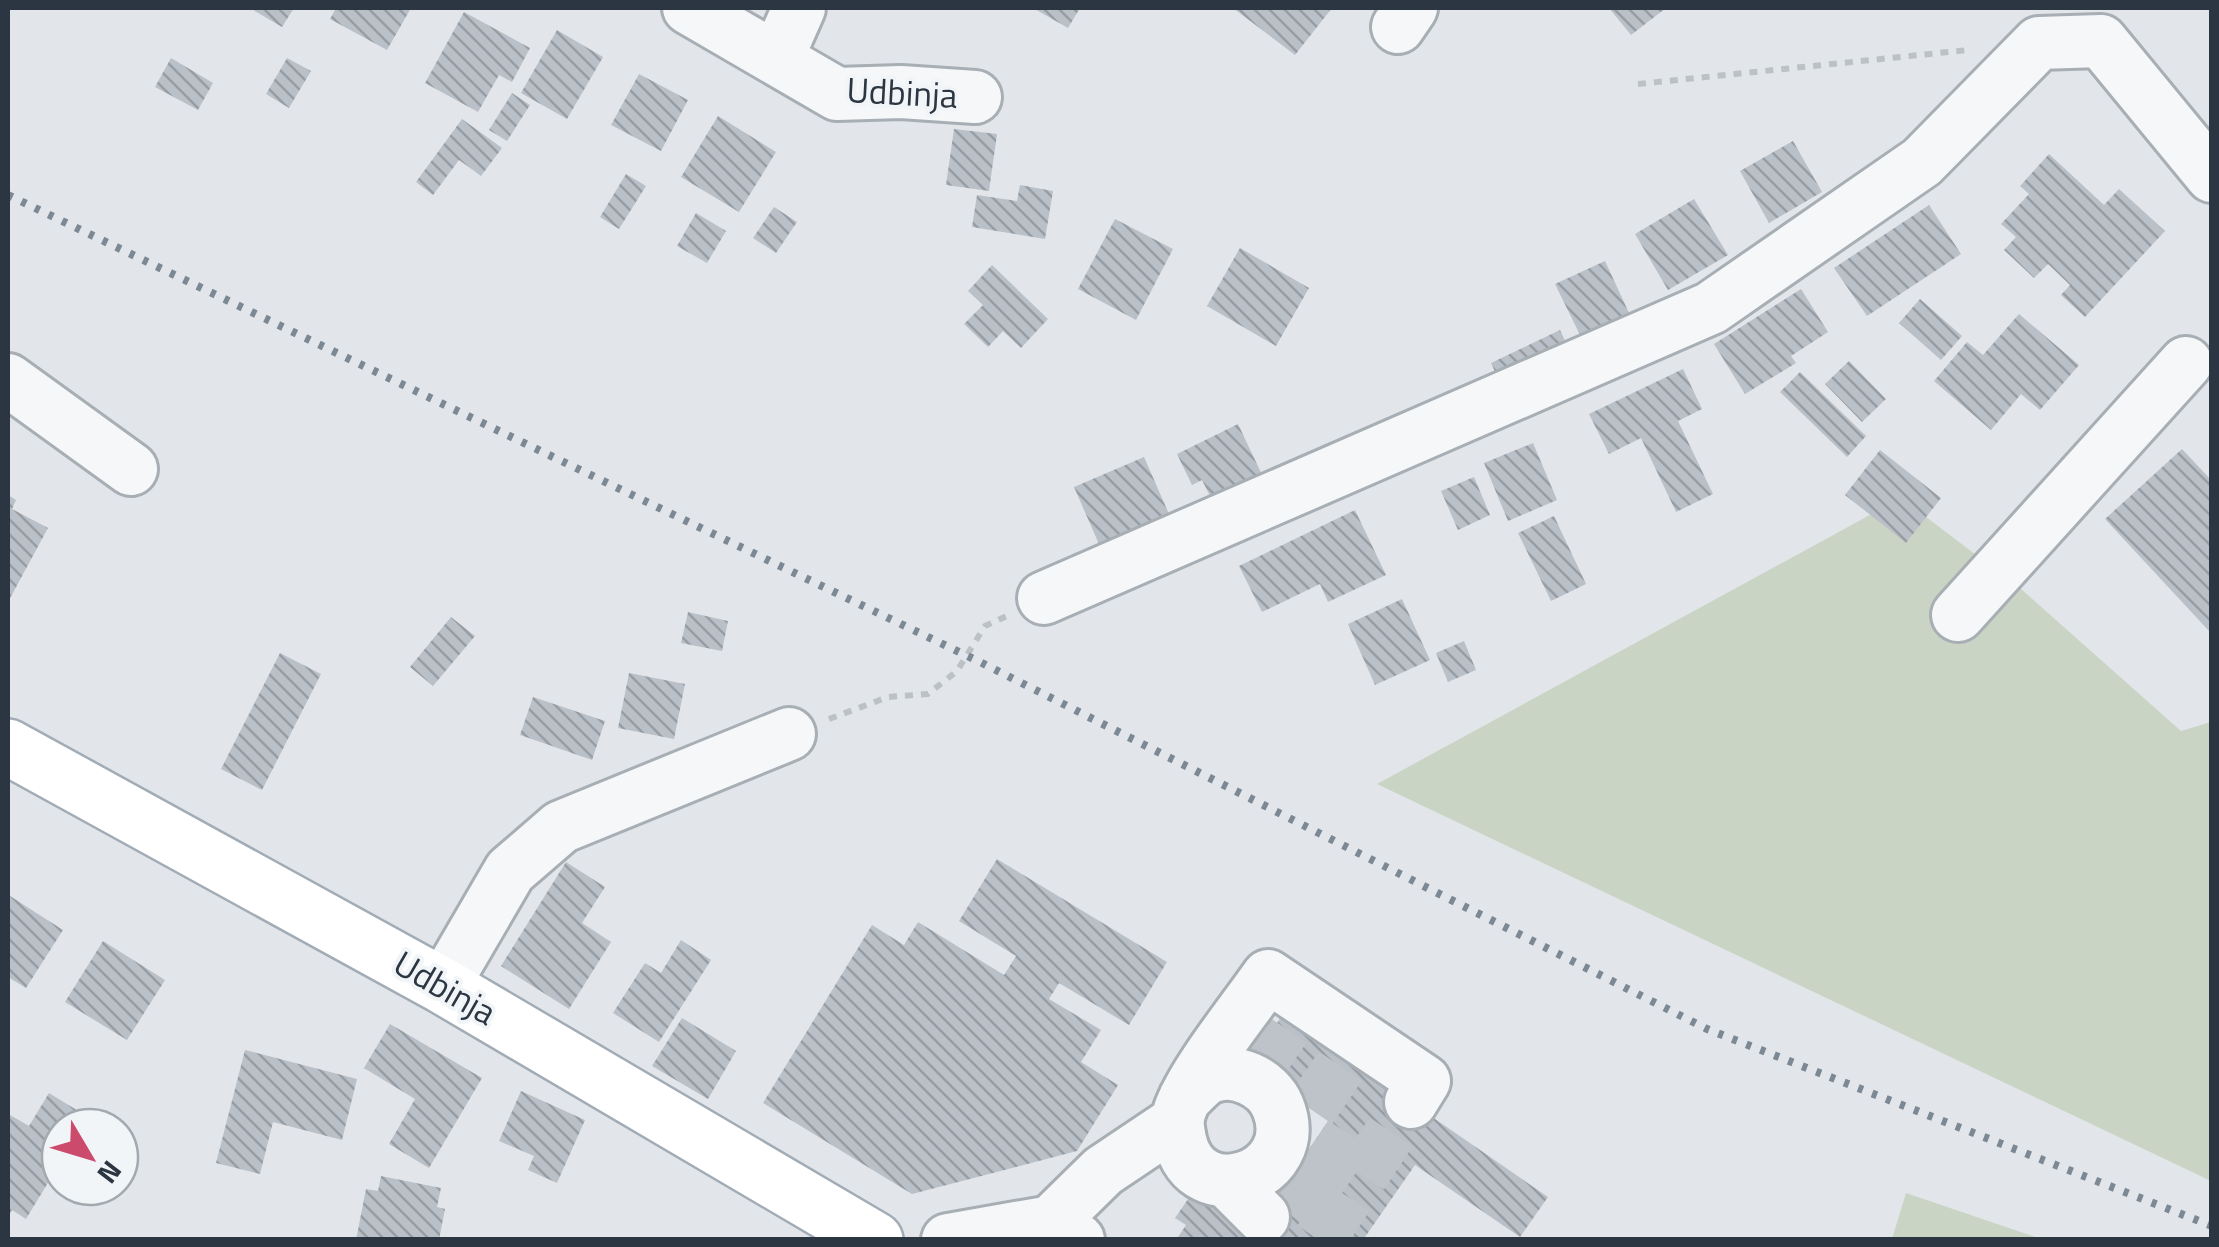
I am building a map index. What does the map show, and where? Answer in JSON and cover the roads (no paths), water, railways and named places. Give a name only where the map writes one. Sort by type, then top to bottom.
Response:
[{"type":"main road","name":"Udbinja","points":[[8,748],[443,986],[875,1240]]},
{"type":"street","name":"Udbinja","points":[[689,8],[837,94],[901,92],[974,97]]},
{"type":"street","points":[[777,58],[799,8]]},
{"type":"street","points":[[1044,598],[1711,308],[1922,162],[2039,43],[2103,24],[2212,176]]},
{"type":"street","points":[[1958,616],[2203,358]]},
{"type":"street","points":[[8,380],[131,469]]},
{"type":"street","points":[[443,986],[510,871],[561,827],[789,734]]},
{"type":"street","points":[[948,1240],[1064,1231],[1103,1171],[1259,1141],[1268,976],[1325,1028],[1424,1081],[1411,1102]]},
{"type":"tunnel","points":[[1256,1071],[1291,1019]]},
{"type":"tunnel","points":[[1311,1109],[1346,1058]]},
{"type":"tunnel","points":[[1319,1240],[1411,1102]]},
{"type":"tunnel","points":[[1314,1142],[1362,1175]]},
{"type":"tunnel","points":[[1287,1182],[1337,1214]]},
{"type":"railway","points":[[8,195],[982,663],[1707,1029],[2212,1226]]}]
